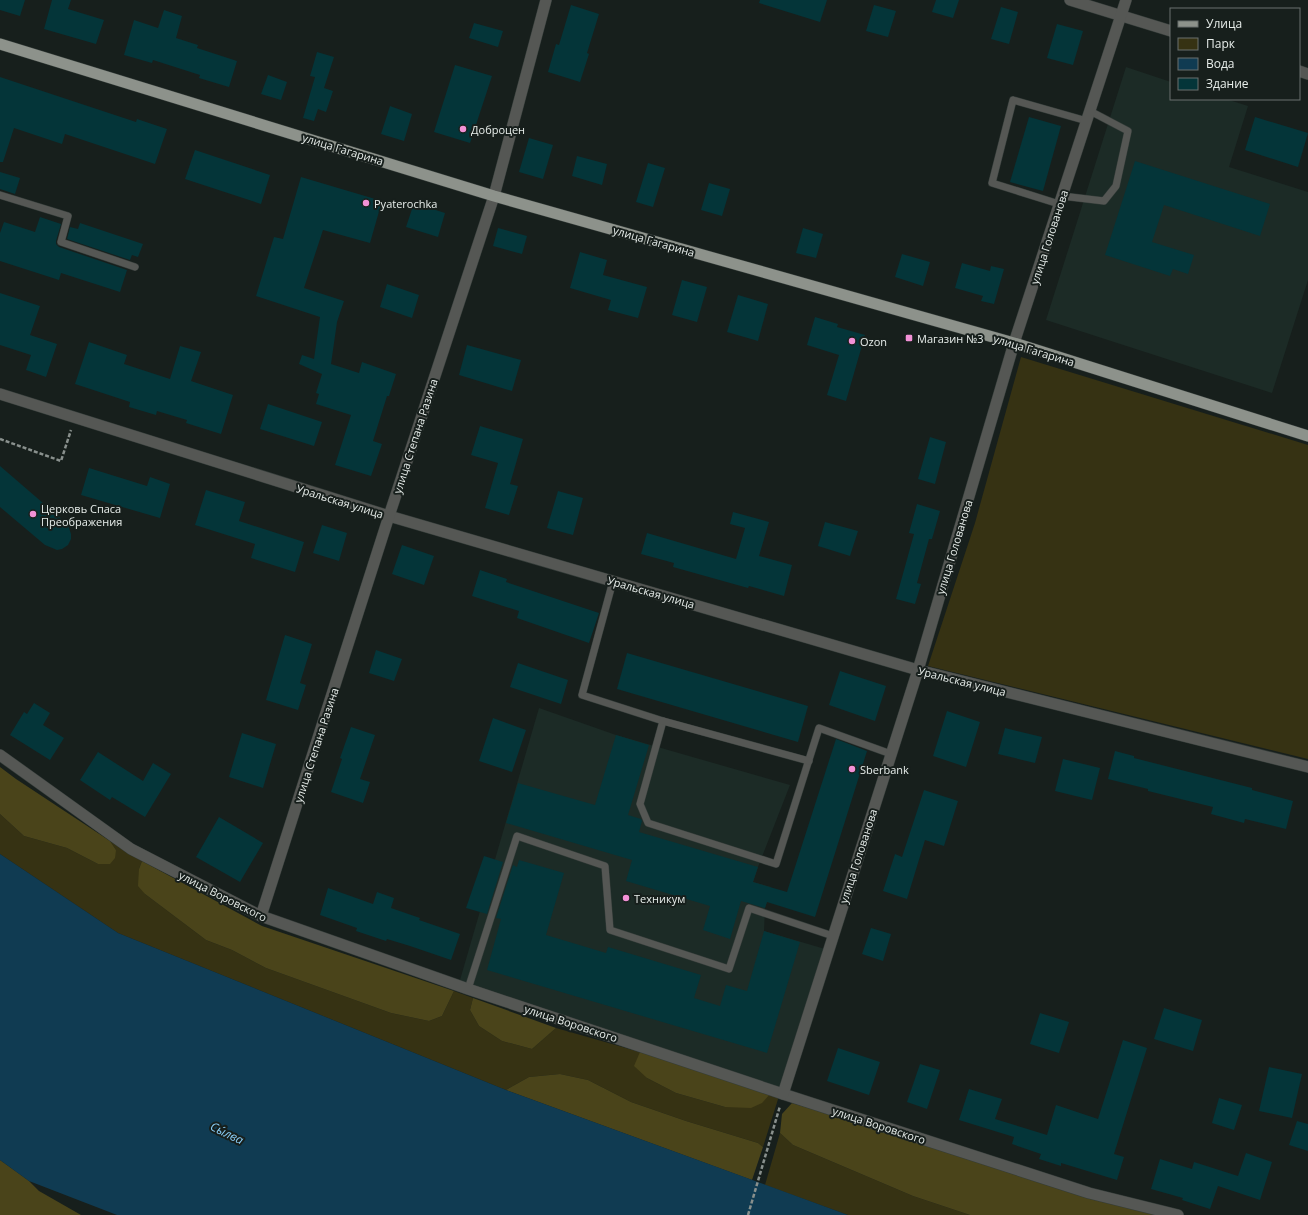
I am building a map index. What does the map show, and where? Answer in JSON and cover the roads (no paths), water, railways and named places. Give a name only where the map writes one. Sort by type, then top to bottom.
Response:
[{"type":"main road","name":"улица Гагарина","points":[[0,44],[494,196],[1014,343],[1308,436]]},
{"type":"street","name":"улица Степана Разина","points":[[261,916],[388,516],[494,196],[546,0]]},
{"type":"street","points":[[1070,0],[1170,32]]},
{"type":"street","name":"улица Голованова","points":[[782,1099],[918,670],[1014,343],[1126,0]]},
{"type":"street","name":"Уральская улица","points":[[0,394],[388,516],[918,670],[1308,767]]},
{"type":"street","name":"улица Воровского","points":[[0,755],[131,849],[261,916],[782,1099],[1089,1193],[1178,1215]]},
{"type":"lane","points":[[1014,100],[1088,116],[1128,131],[1116,186],[1104,201],[1061,200],[992,183],[1014,100]]},
{"type":"lane","points":[[0,195],[68,216],[60,242],[135,267]]},
{"type":"lane","points":[[613,582],[582,695],[663,721],[809,761]]},
{"type":"lane","points":[[663,721],[640,804],[648,823],[776,864],[819,728],[891,754]]},
{"type":"lane","points":[[468,989],[517,836],[605,866],[610,930],[722,966],[729,968],[749,908],[833,936]]},
{"type":"water","name":"Сы́лва","points":[[0,854],[118,933],[506,1090],[848,1215],[117,1215],[29,1181],[0,1160]]},
{"type":"place","name":"Доброцен","points":[[463,129]]},
{"type":"place","name":"Pyaterochka","points":[[366,203]]},
{"type":"place","name":"Магазин №3","points":[[909,338]]},
{"type":"place","name":"Ozon","points":[[852,341]]},
{"type":"place","name":"Церковь Спаса Преображения","points":[[33,514]]},
{"type":"place","name":"Sberbank","points":[[852,769]]},
{"type":"place","name":"Техникум","points":[[626,898]]}]
